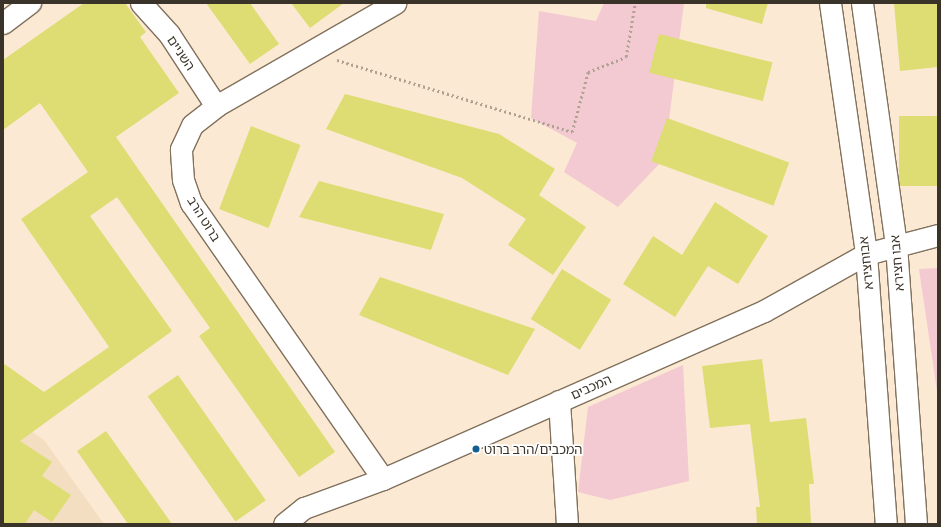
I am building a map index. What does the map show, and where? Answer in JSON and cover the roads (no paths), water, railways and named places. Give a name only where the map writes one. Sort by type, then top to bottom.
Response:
[{"type":"street","points":[[3,23],[30,3]]},
{"type":"street","name":"השניים","points":[[142,3],[169,34],[216,106]]},
{"type":"street","name":"ברוט הרב","points":[[383,479],[191,203],[183,180],[181,149],[192,125],[216,106],[312,53],[395,3]]},
{"type":"street","name":"אבוחצירא","points":[[830,3],[866,254],[886,524]]},
{"type":"street","name":"אבו חצירא","points":[[862,3],[896,246],[916,524]]},
{"type":"street","name":"המכבים","points":[[284,524],[304,508],[383,479],[764,311],[866,254],[938,235]]},
{"type":"street","points":[[559,401],[567,524]]},
{"type":"place","name":"המכבים/הרב ברוט","points":[[476,449]]}]
